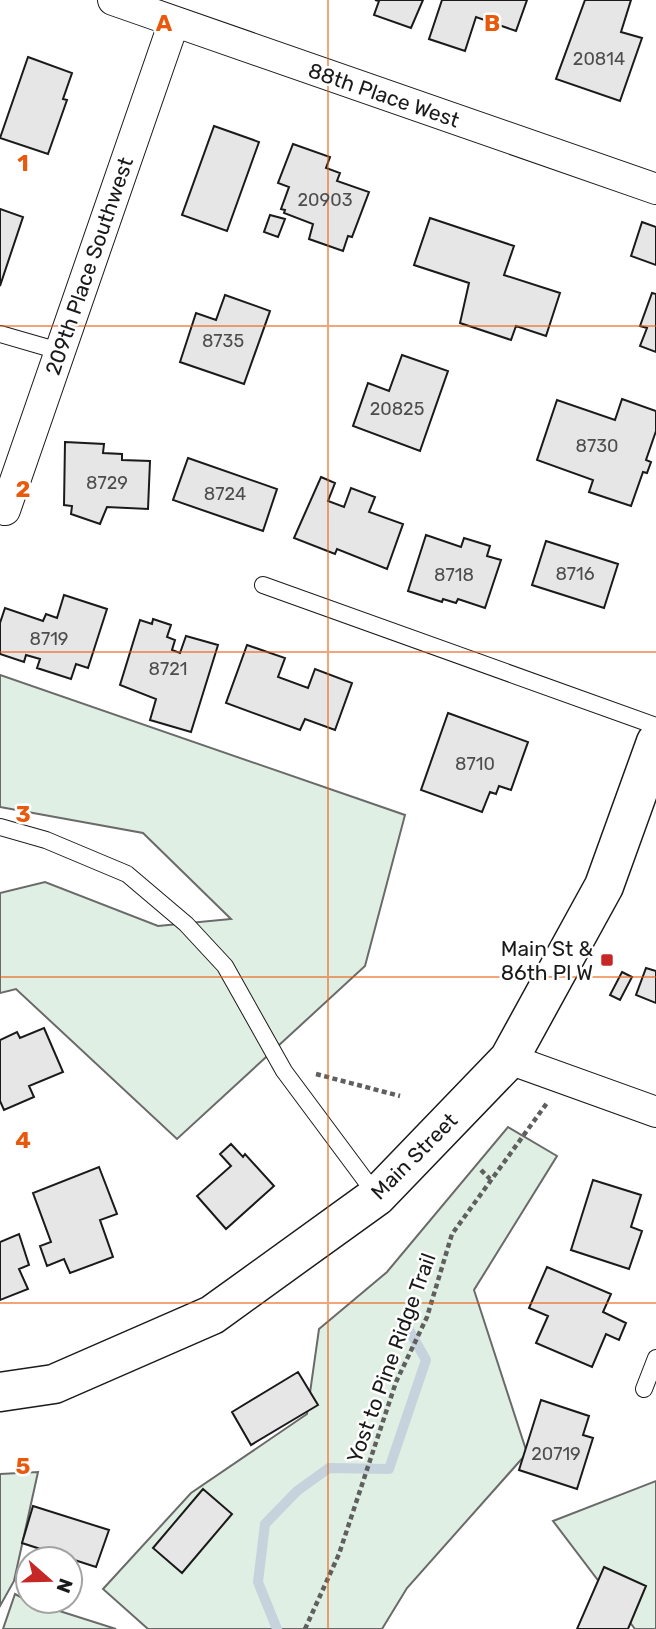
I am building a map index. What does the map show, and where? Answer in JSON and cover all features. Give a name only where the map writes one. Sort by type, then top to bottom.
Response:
[{"type":"main road","name":"Main Street","points":[[0,1392],[54,1384],[212,1315],[377,1196],[509,1059],[604,886],[656,742]]},
{"type":"street","name":"88th Place West","points":[[113,0],[656,189]]},
{"type":"street","name":"209th Place Southwest","points":[[5,510],[174,22]]},
{"type":"street","points":[[509,1059],[656,1112]]},
{"type":"lane","points":[[0,334],[59,351]]},
{"type":"lane","points":[[263,585],[656,726]]},
{"type":"lane","points":[[0,827],[46,840],[127,874],[186,924],[225,966],[284,1071],[377,1196]]},
{"type":"lane","points":[[644,1389],[656,1358]]},
{"type":"path","points":[[284,1071],[324,1074],[400,1096]]},
{"type":"path","name":"Yost to Pine Ridge Trail","points":[[305,1629],[339,1554],[396,1381],[427,1317],[452,1234],[538,1114]]},
{"type":"path","points":[[481,1170],[490,1180]]},
{"type":"green space","points":[[0,675],[405,815],[365,966],[177,1139],[16,989],[0,993],[0,893],[45,882],[158,926],[231,919],[143,833],[0,807]]},
{"type":"green space","points":[[508,1127],[557,1156],[474,1290],[527,1453],[407,1588],[382,1629],[148,1629],[103,1589],[191,1493],[307,1414],[319,1329],[387,1272]]},
{"type":"green space","points":[[38,1472],[22,1545],[14,1545],[14,1581],[0,1606],[0,1474]]},
{"type":"green space","points":[[656,1481],[656,1629],[635,1629],[553,1521]]},
{"type":"green space","points":[[14,1597],[14,1615],[72,1615],[116,1629],[3,1629]]},
{"type":"building","points":[[375,0],[423,0],[411,28],[374,15],[379,1]]},
{"type":"building","points":[[442,0],[527,0],[516,31],[476,17],[465,51],[429,39]]},
{"type":"building","points":[[585,0],[631,0],[621,32],[642,38],[620,101],[556,79]]},
{"type":"building","points":[[28,57],[72,73],[63,99],[67,100],[48,154],[0,138]]},
{"type":"building","points":[[214,126],[259,142],[227,231],[182,215]]},
{"type":"building","points":[[293,144],[330,157],[326,168],[340,173],[337,181],[369,192],[352,237],[348,236],[343,251],[309,239],[313,224],[284,213],[285,210],[281,209],[289,187],[278,183]]},
{"type":"building","points":[[0,209],[23,217],[0,286]]},
{"type":"building","points":[[270,215],[285,219],[278,237],[264,232]]},
{"type":"building","points":[[430,218],[514,246],[504,275],[560,293],[546,336],[516,326],[511,340],[460,323],[469,283],[414,265]]},
{"type":"building","points":[[642,222],[656,227],[656,265],[631,256]]},
{"type":"building","points":[[652,293],[656,294],[656,352],[640,346],[647,328],[640,326]]},
{"type":"building","points":[[225,295],[270,311],[244,384],[180,362],[196,313],[216,320]]},
{"type":"building","points":[[402,355],[448,371],[420,451],[353,426],[368,383],[389,391]]},
{"type":"building","points":[[622,399],[656,411],[656,431],[646,460],[651,462],[647,473],[643,472],[631,506],[589,492],[593,480],[537,460],[557,400],[615,420]]},
{"type":"building","points":[[65,442],[104,444],[103,453],[122,454],[122,460],[150,461],[148,509],[107,507],[100,524],[71,514],[72,506],[64,505]]},
{"type":"building","points":[[188,458],[277,489],[263,531],[173,500]]},
{"type":"building","points":[[321,477],[335,483],[328,501],[344,507],[351,488],[375,497],[369,512],[403,524],[387,569],[337,549],[335,554],[294,538]]},
{"type":"building","points":[[426,535],[461,547],[464,538],[490,546],[487,556],[501,560],[485,608],[458,599],[456,603],[443,599],[442,602],[408,591]]},
{"type":"building","points":[[546,541],[618,564],[604,608],[532,585]]},
{"type":"building","points":[[64,595],[107,609],[88,668],[76,664],[71,679],[37,668],[40,659],[26,655],[24,662],[0,654],[0,623],[5,608],[43,621],[46,614],[57,618]]},
{"type":"building","points":[[153,619],[171,625],[167,637],[175,640],[172,650],[180,653],[186,636],[218,645],[191,732],[150,720],[156,699],[120,685],[140,620],[152,624]]},
{"type":"building","points":[[247,645],[285,658],[278,677],[308,688],[315,669],[352,683],[335,730],[305,719],[300,730],[226,703]]},
{"type":"building","points":[[448,713],[528,742],[511,790],[499,786],[496,794],[490,792],[482,812],[421,790]]},
{"type":"building","points":[[646,968],[656,971],[656,1003],[636,995]]},
{"type":"building","points":[[622,972],[632,977],[620,1000],[610,995]]},
{"type":"building","points":[[44,1028],[63,1072],[29,1086],[34,1097],[4,1110],[0,1101],[0,1040],[17,1032],[20,1038]]},
{"type":"building","points":[[231,1144],[243,1157],[245,1154],[274,1186],[226,1229],[197,1196],[231,1166],[220,1154]]},
{"type":"building","points":[[99,1167],[117,1214],[100,1220],[113,1257],[70,1273],[64,1259],[47,1266],[40,1246],[51,1242],[33,1193]]},
{"type":"building","points":[[593,1180],[641,1195],[631,1227],[642,1231],[629,1269],[571,1250]]},
{"type":"building","points":[[19,1234],[29,1265],[19,1269],[28,1289],[0,1300],[0,1242]]},
{"type":"building","points":[[547,1267],[611,1294],[603,1312],[626,1323],[619,1340],[606,1334],[592,1367],[536,1343],[548,1316],[529,1308]]},
{"type":"building","points":[[298,1372],[318,1405],[251,1445],[232,1412]]},
{"type":"building","points":[[541,1400],[589,1416],[583,1435],[593,1438],[577,1489],[519,1470]]},
{"type":"building","points":[[203,1489],[232,1514],[182,1573],[153,1548]]},
{"type":"building","points":[[33,1506],[109,1530],[96,1567],[84,1563],[84,1545],[22,1543]]},
{"type":"building","points":[[604,1567],[646,1586],[628,1629],[577,1629]]},
{"type":"waterway","points":[[277,1629],[258,1582],[265,1524],[297,1491],[329,1468],[389,1469],[426,1360],[405,1323]]},
{"type":"place","name":"Main St & 86th Pl W","points":[[607,960]]}]
